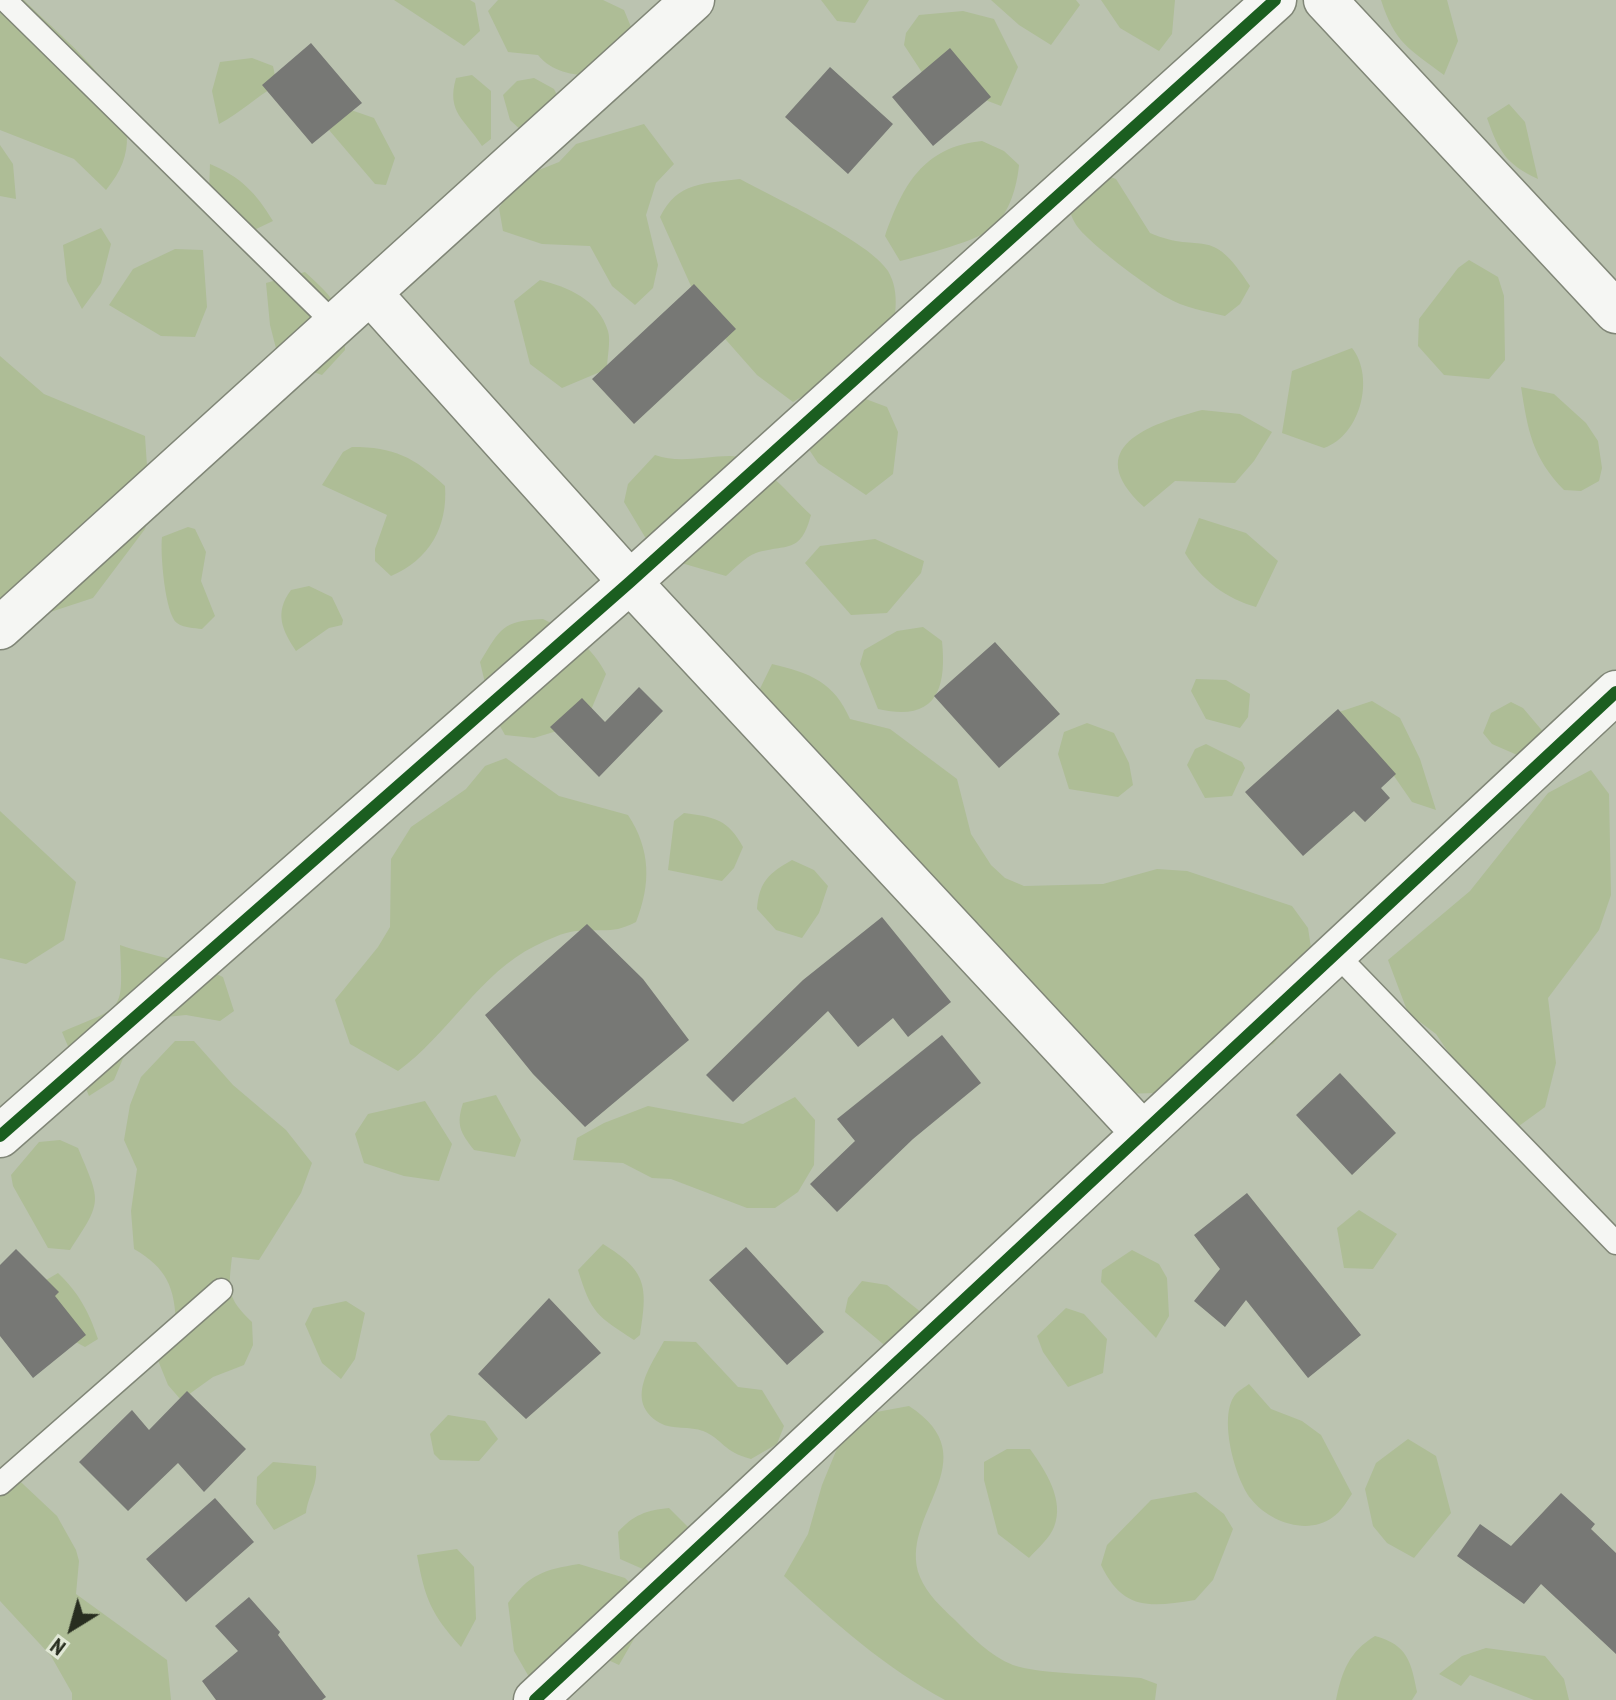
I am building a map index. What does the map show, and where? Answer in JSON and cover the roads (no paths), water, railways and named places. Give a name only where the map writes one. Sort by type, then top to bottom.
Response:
[{"type":"street","points":[[0,628],[693,0]]},
{"type":"street","points":[[0,1136],[630,582],[1275,0]]},
{"type":"street","points":[[1325,0],[1616,312]]},
{"type":"street","points":[[371,294],[630,582],[1143,1133]]},
{"type":"street","points":[[535,1700],[1616,692]]},
{"type":"lane","points":[[5,0],[336,325]]},
{"type":"lane","points":[[1336,954],[1616,1243]]},
{"type":"lane","points":[[0,1484],[221,1290]]}]
